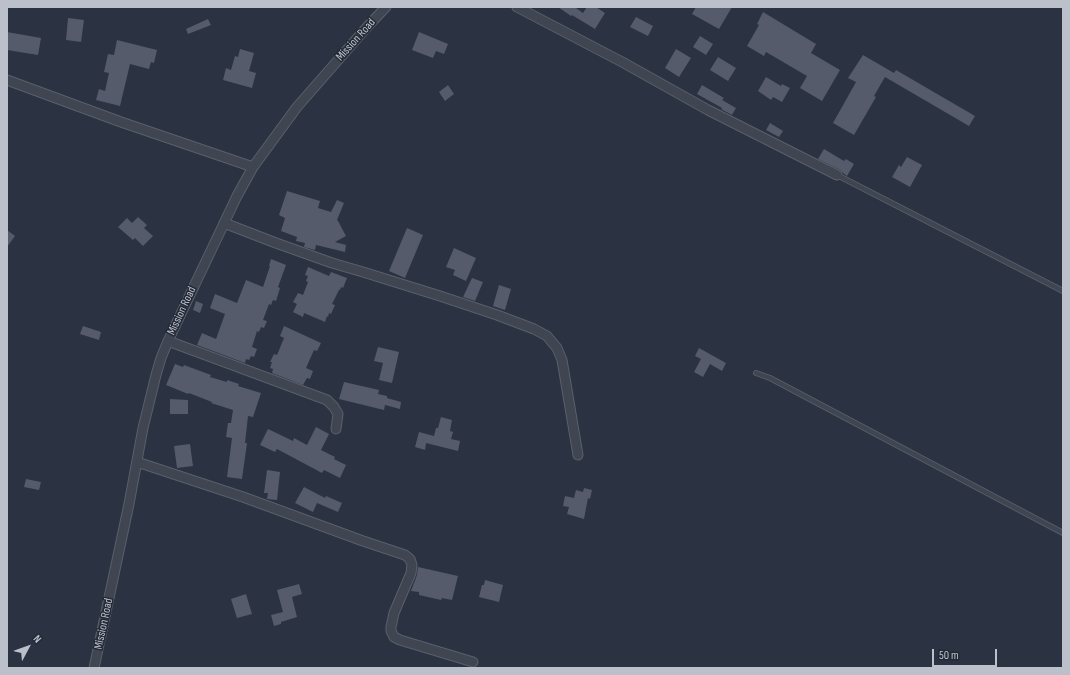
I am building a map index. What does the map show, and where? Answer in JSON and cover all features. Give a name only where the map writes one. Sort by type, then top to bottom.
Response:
[{"type":"street","name":"Mission Road","points":[[94,668],[143,428],[156,375],[168,341],[237,196],[253,167],[297,107],[386,7]]},
{"type":"street","points":[[517,7],[708,110],[837,175]]},
{"type":"street","points":[[7,80],[121,122],[253,167]]},
{"type":"street","points":[[224,223],[332,263],[497,315],[534,329],[547,336],[557,348],[562,360],[578,455]]},
{"type":"street","points":[[168,341],[326,400],[334,407],[338,414],[336,429]]},
{"type":"street","points":[[137,462],[243,497],[405,555],[410,559],[412,565],[394,613],[391,627],[391,631],[394,636],[400,640],[473,662]]},
{"type":"lane","points":[[837,175],[1063,291]]},
{"type":"lane","points":[[756,373],[770,378],[1063,533]]},
{"type":"building","points":[[558,7],[577,7],[576,8],[583,13],[587,7],[596,7],[605,13],[595,29]]},
{"type":"building","points":[[696,7],[732,7],[719,29],[692,14]]},
{"type":"building","points":[[763,12],[816,44],[811,53],[840,70],[822,101],[800,88],[807,76],[766,52],[764,56],[747,46],[759,25],[757,24]]},
{"type":"building","points":[[636,17],[653,26],[648,36],[630,27]]},
{"type":"building","points":[[68,18],[84,20],[81,42],[66,40]]},
{"type":"building","points":[[208,19],[211,25],[188,34],[186,29]]},
{"type":"building","points":[[7,32],[41,38],[38,55],[7,50]]},
{"type":"building","points":[[419,32],[448,44],[444,54],[436,51],[433,58],[412,50]]},
{"type":"building","points":[[700,36],[713,44],[706,55],[693,47]]},
{"type":"building","points":[[117,40],[157,50],[154,63],[151,62],[149,69],[130,64],[120,106],[96,100],[99,89],[105,91],[109,73],[104,72],[108,54],[114,55]]},
{"type":"building","points":[[240,49],[254,53],[249,71],[256,73],[252,88],[223,80],[226,68],[231,70],[235,56],[238,57]]},
{"type":"building","points":[[676,49],[691,58],[679,77],[665,68]]},
{"type":"building","points":[[863,55],[894,73],[896,70],[975,116],[969,126],[885,77],[874,96],[876,97],[854,135],[833,123],[856,82],[848,78]]},
{"type":"building","points":[[718,57],[736,68],[728,81],[710,70]]},
{"type":"building","points":[[766,77],[781,86],[782,84],[790,88],[782,102],[773,97],[771,100],[758,91]]},
{"type":"building","points":[[448,85],[454,94],[445,101],[439,92]]},
{"type":"building","points":[[702,85],[724,98],[722,100],[736,108],[732,115],[697,94]]},
{"type":"building","points":[[770,123],[783,131],[779,137],[766,130]]},
{"type":"building","points":[[824,149],[844,161],[846,159],[854,164],[847,176],[840,170],[818,159]]},
{"type":"building","points":[[907,157],[922,165],[910,187],[892,177],[899,165],[901,167]]},
{"type":"building","points":[[287,191],[320,201],[318,208],[331,212],[337,200],[344,203],[337,220],[346,236],[335,242],[346,245],[345,252],[316,245],[315,250],[304,247],[305,243],[296,241],[297,237],[281,231],[285,218],[279,215]]},
{"type":"building","points":[[138,217],[147,225],[144,228],[153,236],[143,246],[135,238],[133,240],[118,227],[127,218],[132,223]]},
{"type":"building","points":[[407,228],[423,235],[405,278],[389,271]]},
{"type":"building","points":[[7,230],[15,236],[7,247]]},
{"type":"building","points":[[454,248],[476,258],[466,281],[453,275],[455,270],[446,267]]},
{"type":"building","points":[[271,259],[286,265],[278,287],[280,288],[276,301],[273,300],[271,305],[269,304],[263,320],[267,321],[264,328],[261,327],[259,332],[257,331],[252,347],[257,349],[254,357],[251,356],[249,360],[246,359],[245,363],[197,345],[202,333],[216,339],[225,314],[210,308],[215,294],[237,303],[246,280],[263,287]]},
{"type":"building","points":[[308,267],[329,276],[331,272],[347,278],[343,288],[341,287],[332,304],[335,305],[331,314],[329,313],[325,322],[304,313],[303,317],[293,312],[297,304],[293,302],[298,293],[303,295],[308,282],[306,281],[308,276],[305,275]]},
{"type":"building","points":[[472,278],[483,282],[475,301],[463,297]]},
{"type":"building","points":[[499,285],[511,289],[505,310],[493,306]]},
{"type":"building","points":[[196,301],[203,304],[200,313],[193,310]]},
{"type":"building","points":[[83,326],[101,332],[99,340],[80,334]]},
{"type":"building","points":[[284,326],[321,343],[317,351],[314,350],[306,368],[313,371],[310,379],[307,378],[303,385],[272,373],[273,369],[270,368],[272,362],[270,362],[274,354],[277,355],[284,338],[280,336]]},
{"type":"building","points":[[378,347],[399,352],[392,383],[379,380],[383,363],[374,361]]},
{"type":"building","points":[[699,348],[726,363],[722,371],[710,364],[703,377],[694,372],[701,359],[695,356]]},
{"type":"building","points":[[175,364],[183,367],[184,365],[211,375],[210,377],[227,382],[227,380],[239,384],[238,386],[261,393],[253,417],[248,416],[245,443],[247,443],[242,479],[227,477],[232,438],[226,437],[228,423],[231,423],[233,410],[166,385]]},
{"type":"building","points":[[344,382],[379,390],[378,394],[401,402],[400,409],[385,405],[384,410],[339,399]]},
{"type":"building","points":[[170,399],[188,400],[188,414],[170,414]]},
{"type":"building","points":[[441,417],[452,420],[450,431],[453,432],[451,439],[460,441],[458,451],[426,443],[425,450],[415,447],[419,432],[434,436]]},
{"type":"building","points":[[316,427],[329,434],[321,450],[335,457],[334,459],[346,465],[340,478],[324,470],[322,473],[277,449],[275,452],[260,445],[268,429],[293,441],[294,438],[307,445]]},
{"type":"building","points":[[190,444],[193,466],[177,468],[174,446]]},
{"type":"building","points":[[267,470],[280,472],[277,500],[267,499],[268,493],[264,493]]},
{"type":"building","points":[[26,479],[41,482],[39,490],[24,487]]},
{"type":"building","points":[[304,487],[325,498],[326,496],[342,503],[338,512],[317,503],[313,512],[295,503]]},
{"type":"building","points":[[584,488],[592,490],[590,499],[588,498],[584,519],[567,514],[569,507],[563,506],[565,496],[574,498],[576,490],[583,492]]},
{"type":"building","points":[[418,567],[458,576],[452,600],[442,598],[441,600],[419,595],[419,592],[411,591],[417,575]]},
{"type":"building","points":[[485,580],[503,585],[499,602],[479,597]]},
{"type":"building","points":[[299,584],[302,594],[292,597],[297,617],[274,626],[271,615],[283,612],[277,590]]},
{"type":"building","points":[[246,594],[252,614],[237,618],[231,599]]}]
